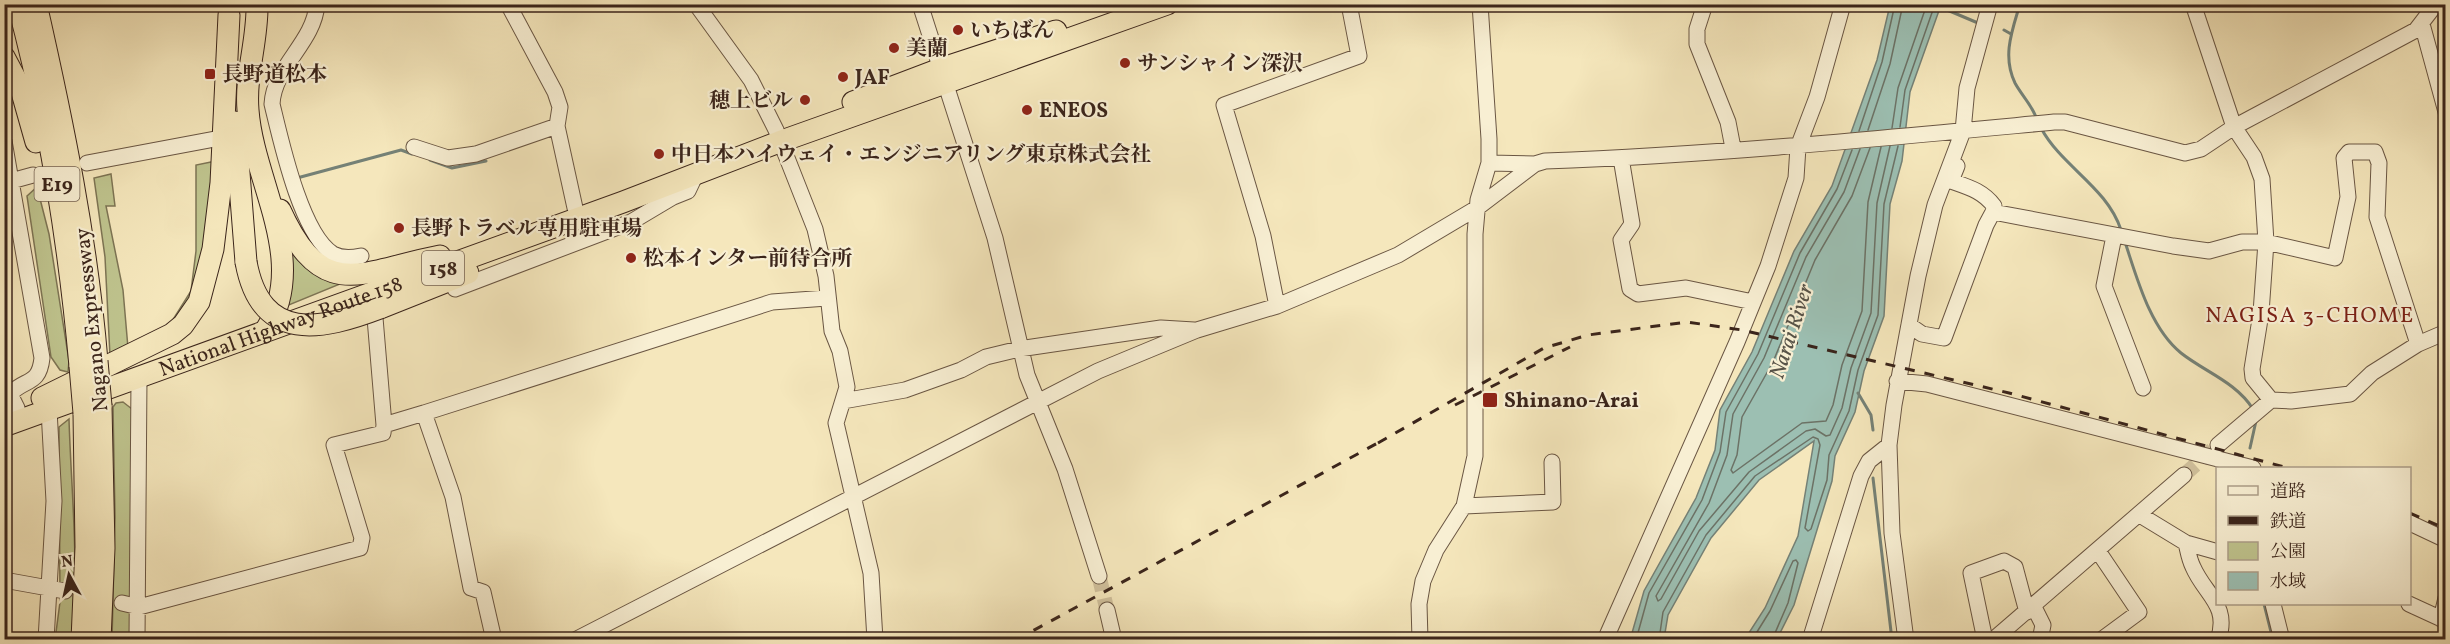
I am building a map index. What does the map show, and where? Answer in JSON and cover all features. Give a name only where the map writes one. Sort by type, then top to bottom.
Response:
[{"type":"highway","name":"Nagano Expressway","points":[[18,4],[60,199],[74,297],[89,364]]},
{"type":"highway","name":"Nagano Expressway","points":[[36,4],[66,135],[86,254],[89,364],[104,548],[100,639]]},
{"type":"highway","points":[[50,4],[94,245],[86,254]]},
{"type":"highway","points":[[257,4],[247,90],[249,124],[299,246],[324,269],[334,274],[357,276],[440,256]]},
{"type":"highway","name":"National Highway Route 158","points":[[9,403],[45,404],[139,378],[440,256],[943,76],[1130,4]]},
{"type":"highway","name":"National Highway Route 158","points":[[943,76],[1167,4]]},
{"type":"highway","points":[[229,10],[246,262],[249,278],[260,301],[282,319],[298,325],[330,325],[378,313],[556,239],[624,202]]},
{"type":"highway","points":[[45,404],[172,334],[183,325],[199,302],[209,270],[219,210],[229,10]]},
{"type":"highway","points":[[4,57],[21,89],[35,135],[89,364]]},
{"type":"highway","name":"National Highway Route 158","points":[[4,426],[45,404],[269,325],[361,298],[624,202],[696,174],[778,136]]},
{"type":"highway","points":[[257,142],[277,230],[283,270],[281,295],[269,325]]},
{"type":"highway","name":"Nagano Expressway","points":[[82,639],[92,410]]},
{"type":"street","points":[[317,4],[313,28],[273,89],[272,104],[306,217],[317,236],[333,254],[347,258],[361,256]]},
{"type":"street","points":[[508,4],[555,92],[560,107],[557,126],[575,208]]},
{"type":"street","points":[[696,4],[751,80],[778,136],[815,229],[826,276],[832,331],[840,351],[847,387],[843,401],[837,410],[836,423],[871,573],[875,639]]},
{"type":"street","points":[[920,4],[995,238],[1019,349],[1037,401],[1069,479],[1099,576]]},
{"type":"street","points":[[1277,306],[1263,236],[1224,105],[1359,56],[1348,4]]},
{"type":"street","points":[[1420,639],[1419,604],[1428,565],[1464,506],[1475,456],[1473,333],[1477,208],[1489,163],[1488,112],[1480,4]]},
{"type":"street","points":[[1705,4],[1697,29],[1697,44],[1728,122],[1728,149]]},
{"type":"street","points":[[1605,639],[1753,302],[1781,230],[1843,4]]},
{"type":"street","points":[[1906,639],[1892,533],[1889,446],[1897,381],[1935,205],[1958,132],[1967,88],[1990,4]]},
{"type":"street","points":[[2193,4],[2234,127],[2254,157],[2262,179],[2266,242],[2261,313],[2252,369],[2259,410]]},
{"type":"street","points":[[1489,163],[1535,164],[1545,161],[1803,146],[2065,122],[2185,153],[2201,149],[2234,127],[2416,30],[2436,4]]},
{"type":"street","points":[[2422,24],[2445,112]]},
{"type":"street","points":[[414,147],[448,158],[476,154],[557,126]]},
{"type":"street","points":[[257,142],[278,129]]},
{"type":"street","points":[[87,163],[215,139]]},
{"type":"street","points":[[4,141],[7,183],[42,358],[41,370],[31,383],[18,386],[9,403]]},
{"type":"street","points":[[1993,212],[2114,236],[2209,251],[2242,242],[2266,242],[2335,258],[2348,196],[2344,158],[2349,152],[2375,152],[2379,163],[2377,217],[2418,344]]},
{"type":"street","points":[[1621,158],[1632,224],[1621,240],[1630,289],[1638,294],[1686,288],[1753,302]]},
{"type":"street","points":[[1909,325],[1922,334],[1944,339],[1986,225],[1993,212],[1994,206],[1988,197],[1974,189],[1950,181],[1958,163]]},
{"type":"street","points":[[575,639],[1098,371],[1197,330],[1277,306],[1398,255],[1477,208],[1535,164]]},
{"type":"street","points":[[361,298],[368,318],[631,222],[673,197],[688,191],[696,174]]},
{"type":"street","points":[[7,183],[33,175]]},
{"type":"street","points":[[2114,236],[2104,286],[2143,388]]},
{"type":"street","points":[[384,425],[772,303],[827,298]]},
{"type":"street","points":[[122,603],[139,607],[360,548],[362,538],[334,445],[382,433],[384,425],[378,313]]},
{"type":"street","points":[[843,401],[905,390],[961,370],[986,357],[1019,349],[1161,328],[1197,330]]},
{"type":"street","points":[[2218,445],[2259,410],[2291,401],[2350,394],[2372,373],[2418,344],[2445,332]]},
{"type":"street","points":[[137,639],[139,378]]},
{"type":"street","points":[[1897,381],[1927,384],[2249,467]]},
{"type":"street","points":[[45,404],[54,501],[58,589],[46,639]]},
{"type":"street","points":[[424,414],[453,497],[471,588],[483,592],[494,639]]},
{"type":"street","points":[[1810,639],[1861,476],[1869,461],[1889,446]]},
{"type":"street","points":[[1464,506],[1553,502],[1551,462]]},
{"type":"street","points":[[1993,639],[2030,610],[2184,475]]},
{"type":"street","points":[[2140,515],[2186,543],[2216,552]]},
{"type":"street","points":[[2411,524],[2445,540]]},
{"type":"street","points":[[2186,543],[2192,566],[2216,601]]},
{"type":"street","points":[[2098,551],[2139,612],[2101,639]]},
{"type":"street","points":[[1985,639],[1971,573],[2004,561],[2015,567],[2030,610],[2043,625],[2040,639]]},
{"type":"street","points":[[4,580],[58,589]]},
{"type":"street","points":[[2411,604],[2443,620],[2445,598]]},
{"type":"street","points":[[2218,639],[2222,624],[2219,605]]},
{"type":"street","points":[[2274,605],[2282,639]]},
{"type":"street","points":[[1107,610],[1114,639]]},
{"type":"green space","points":[[216,161],[202,283],[169,326],[191,291],[196,251],[196,165]]},
{"type":"green space","points":[[111,174],[115,206],[106,206],[123,290],[128,348],[110,356],[105,257],[94,178]]},
{"type":"green space","points":[[37,187],[49,234],[69,361],[68,372],[60,370],[51,357],[27,196]]},
{"type":"green space","points":[[284,244],[338,281],[340,284],[284,307]]},
{"type":"green space","points":[[123,402],[132,409],[132,639],[112,640],[115,517],[113,407],[116,403]]},
{"type":"green space","points":[[69,419],[75,557],[74,612],[71,639],[55,640],[60,602],[59,427]]},
{"type":"water","name":"Narai River","points":[[1890,5],[1941,5],[1910,92],[1902,161],[1890,204],[1884,316],[1864,371],[1855,412],[1835,456],[1832,481],[1794,605],[1777,639],[1745,639],[1765,608],[1798,536],[1814,441],[1759,480],[1711,538],[1668,615],[1664,639],[1630,640],[1644,591],[1696,498],[1715,450],[1720,410],[1752,352],[1794,251],[1832,186],[1877,60]]},
{"type":"waterway","points":[[1933,4],[1978,23]]},
{"type":"waterway","points":[[2020,4],[2010,44],[2009,63],[2015,83],[2037,120]]},
{"type":"waterway","points":[[2004,30],[2011,34]]},
{"type":"waterway","points":[[2041,128],[2060,154],[2106,201],[2121,230]]},
{"type":"waterway","points":[[297,178],[401,150],[412,154]]},
{"type":"waterway","points":[[430,160],[452,168],[486,161]]},
{"type":"waterway","points":[[2125,242],[2146,302],[2170,343],[2190,360],[2238,392],[2253,409]]},
{"type":"waterway","points":[[1858,393],[1871,415],[1873,430]]},
{"type":"waterway","points":[[2250,448],[2256,421]]},
{"type":"waterway","points":[[1873,478],[1892,640]]},
{"type":"waterway","points":[[2264,605],[2273,640]]},
{"type":"tunnel","points":[[2184,475],[2213,449]]},
{"type":"tunnel","points":[[1099,576],[1107,610]]},
{"type":"railway","points":[[1378,443],[1544,348],[1588,335],[1687,322],[1742,330],[2009,393],[2284,467]]},
{"type":"railway","points":[[1455,405],[1570,347]]},
{"type":"railway","points":[[1016,640],[1385,439]]},
{"type":"railway","points":[[2411,513],[2446,529]]},
{"type":"place","name":"いちばん","points":[[958,30]]},
{"type":"place","name":"美蘭","points":[[894,48]]},
{"type":"place","name":"サンシャイン深沢","points":[[1125,63]]},
{"type":"place","name":"長野道松本","points":[[210,74]]},
{"type":"place","name":"JAF","points":[[843,77]]},
{"type":"place","name":"穂上ビル","points":[[805,100]]},
{"type":"place","name":"ENEOS","points":[[1027,110]]},
{"type":"place","name":"中日本ハイウェイ・エンジニアリング東京株式会社","points":[[659,154]]},
{"type":"place","name":"長野トラベル専用駐車場","points":[[399,228]]},
{"type":"place","name":"松本インター前待合所","points":[[631,258]]},
{"type":"place","name":"Shinano-Arai","points":[[1490,400]]},
{"type":"district","name":"NAGISA 3-CHOME","points":[[2310,314]]}]
